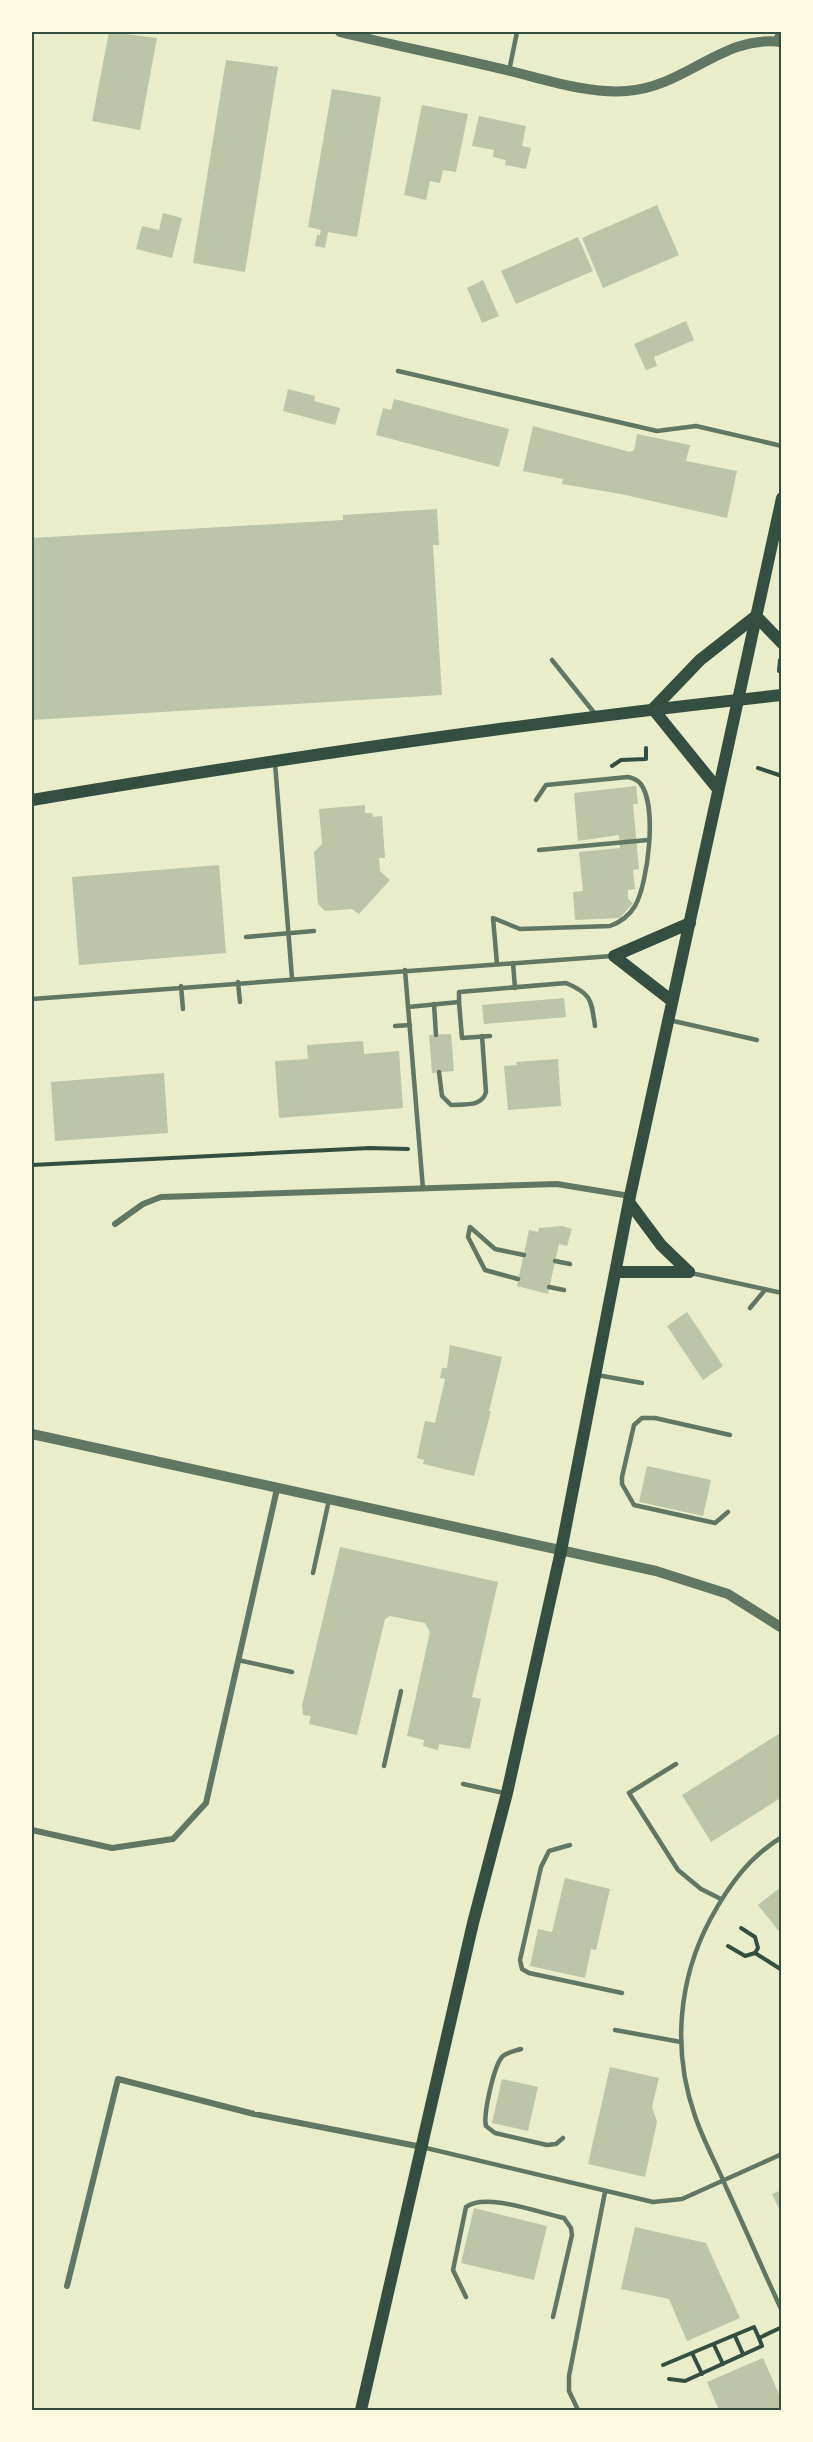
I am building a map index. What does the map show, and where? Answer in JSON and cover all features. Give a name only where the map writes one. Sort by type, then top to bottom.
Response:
[{"type":"main road","points":[[361,2410],[507,1793],[561,1551],[629,1199],[782,498]]},
{"type":"main road","points":[[756,616],[782,644]]},
{"type":"main road","points":[[653,709],[700,660],[756,616]]},
{"type":"main road","points":[[32,800],[275,760],[596,715],[782,695]]},
{"type":"main road","points":[[653,709],[717,788]]},
{"type":"main road","points":[[672,1001],[614,956],[690,922]]},
{"type":"main road","points":[[629,1199],[661,1245],[689,1272]]},
{"type":"main road","points":[[616,1272],[689,1272]]},
{"type":"street","points":[[340,32],[577,87],[626,91],[646,89],[676,79],[718,55],[747,43],[779,38]]},
{"type":"street","points":[[115,1224],[143,1204],[161,1197],[558,1184],[629,1199]]},
{"type":"street","points":[[32,1437],[656,1571],[728,1594],[782,1628]]},
{"type":"street","points":[[32,1830],[112,1848],[173,1839],[206,1803],[277,1489]]},
{"type":"street","points":[[68,2286],[118,2079],[254,2114],[422,2147]]},
{"type":"lane","points":[[509,71],[517,32]]},
{"type":"lane","points":[[398,371],[657,430],[696,426],[782,446]]},
{"type":"lane","points":[[552,660],[596,715]]},
{"type":"lane","points":[[275,760],[292,978]]},
{"type":"lane","points":[[497,964],[494,918],[520,929],[610,926],[623,921],[634,907],[642,887],[648,840],[645,791],[639,781],[628,777],[546,785],[536,800]]},
{"type":"lane","points":[[540,850],[648,840]]},
{"type":"lane","points":[[246,937],[314,931]]},
{"type":"lane","points":[[32,999],[181,986],[614,956]]},
{"type":"lane","points":[[513,963],[515,988]]},
{"type":"lane","points":[[405,970],[423,1189]]},
{"type":"lane","points":[[238,982],[240,1002]]},
{"type":"lane","points":[[490,1036],[462,1038],[459,992],[566,983],[581,989],[591,1000],[595,1026]]},
{"type":"lane","points":[[181,986],[183,1009]]},
{"type":"lane","points":[[408,1007],[459,1002]]},
{"type":"lane","points":[[434,1004],[436,1035]]},
{"type":"lane","points":[[669,1019],[757,1040]]},
{"type":"lane","points":[[395,1026],[410,1025]]},
{"type":"lane","points":[[439,1072],[442,1096],[451,1106],[480,1102],[484,1099],[486,1092],[482,1036]]},
{"type":"lane","points":[[518,1279],[485,1270],[468,1237],[470,1227],[495,1249],[524,1255]]},
{"type":"lane","points":[[555,1261],[570,1264]]},
{"type":"lane","points":[[689,1272],[782,1293]]},
{"type":"lane","points":[[549,1287],[564,1290]]},
{"type":"lane","points":[[750,1308],[765,1290]]},
{"type":"lane","points":[[596,1375],[642,1383]]},
{"type":"lane","points":[[728,1512],[715,1523],[634,1505],[626,1492],[622,1477],[634,1425],[642,1418],[655,1418],[730,1435]]},
{"type":"lane","points":[[313,1573],[329,1500]]},
{"type":"lane","points":[[238,1660],[292,1672]]},
{"type":"lane","points":[[384,1766],[401,1691]]},
{"type":"lane","points":[[676,1764],[629,1793],[678,1870],[701,1889],[721,1899]]},
{"type":"lane","points":[[463,1784],[507,1793]]},
{"type":"lane","points":[[782,1837],[762,1849],[721,1899],[690,1967],[684,1995],[681,2042],[684,2073],[695,2116],[782,2311]]},
{"type":"lane","points":[[570,1845],[549,1851],[541,1867],[520,1960],[522,1969],[529,1973],[622,1993]]},
{"type":"lane","points":[[615,2030],[681,2042]]},
{"type":"lane","points":[[521,2049],[502,2057],[496,2066],[485,2115],[486,2126],[495,2133],[547,2145],[555,2144],[563,2138]]},
{"type":"lane","points":[[422,2147],[653,2202],[671,2201],[782,2154]]},
{"type":"lane","points":[[578,2410],[569,2391],[569,2376],[605,2192]]},
{"type":"lane","points":[[466,2297],[454,2277],[453,2264],[466,2207],[472,2202],[486,2200],[564,2218],[569,2223],[572,2235],[553,2317]]},
{"type":"path","points":[[778,670],[780,660]]},
{"type":"path","points":[[600,767],[611,766],[621,760],[646,759],[646,748]]},
{"type":"path","points":[[758,768],[782,776]]},
{"type":"path","points":[[32,1166],[405,1147]]},
{"type":"path","points":[[728,1946],[745,1956],[755,1953],[758,1948],[755,1937],[741,1928]]},
{"type":"path","points":[[755,1953],[782,1970]]},
{"type":"path","points":[[663,2365],[687,2354],[693,2355],[754,2327],[759,2338],[762,2346],[702,2374],[685,2381],[669,2379]]},
{"type":"path","points":[[759,2338],[782,2327]]},
{"type":"path","points":[[735,2336],[743,2354]]},
{"type":"path","points":[[714,2345],[723,2364]]},
{"type":"path","points":[[693,2355],[702,2374]]},
{"type":"building","points":[[109,32],[157,38],[140,130],[92,121]]},
{"type":"building","points":[[226,60],[278,67],[245,272],[193,263]]},
{"type":"building","points":[[332,89],[381,97],[357,237],[328,232],[325,248],[315,246],[317,235],[320,235],[321,230],[308,227]]},
{"type":"building","points":[[422,105],[468,114],[456,172],[443,170],[440,183],[430,181],[426,200],[404,195]]},
{"type":"building","points":[[479,116],[526,126],[522,146],[531,148],[526,169],[505,165],[506,160],[493,157],[494,150],[472,146]]},
{"type":"building","points":[[657,205],[679,255],[603,288],[582,238]]},
{"type":"building","points":[[163,213],[182,218],[172,258],[136,249],[142,226],[159,230]]},
{"type":"building","points":[[578,237],[593,271],[516,304],[501,271]]},
{"type":"building","points":[[483,280],[499,316],[482,323],[467,288]]},
{"type":"building","points":[[686,321],[694,340],[654,357],[657,366],[646,370],[634,344]]},
{"type":"building","points":[[288,389],[315,396],[314,401],[340,408],[335,425],[283,411]]},
{"type":"building","points":[[394,399],[509,429],[499,467],[376,435],[383,408],[391,410]]},
{"type":"building","points":[[533,426],[630,452],[634,450],[637,434],[690,445],[686,461],[737,471],[727,518],[621,494],[562,484],[563,479],[523,471]]},
{"type":"building","points":[[437,509],[439,545],[433,545],[442,695],[32,720],[32,538],[343,520],[343,515]]},
{"type":"building","points":[[636,786],[638,804],[633,804],[639,869],[633,870],[635,889],[628,890],[628,899],[633,903],[620,918],[575,920],[573,892],[583,891],[579,852],[620,848],[619,835],[578,841],[574,793]]},
{"type":"building","points":[[365,805],[365,813],[372,813],[373,817],[382,816],[385,858],[379,858],[380,871],[390,880],[359,914],[352,909],[325,911],[318,904],[314,852],[322,844],[319,809]]},
{"type":"building","points":[[219,865],[226,953],[79,965],[72,877]]},
{"type":"building","points":[[564,998],[566,1017],[484,1024],[482,1005]]},
{"type":"building","points":[[451,1034],[454,1071],[432,1073],[429,1035]]},
{"type":"building","points":[[363,1041],[364,1054],[399,1051],[403,1108],[279,1118],[275,1061],[308,1059],[307,1045]]},
{"type":"building","points":[[558,1059],[561,1106],[508,1110],[504,1066],[517,1065],[516,1062]]},
{"type":"building","points":[[164,1073],[168,1133],[55,1141],[51,1082]]},
{"type":"building","points":[[562,1226],[572,1229],[567,1246],[559,1244],[548,1294],[517,1286],[529,1230],[538,1232],[539,1228]]},
{"type":"building","points":[[687,1312],[723,1366],[703,1380],[667,1326]]},
{"type":"building","points":[[450,1345],[502,1357],[474,1476],[423,1464],[424,1460],[417,1458],[425,1421],[435,1423],[445,1379],[440,1378],[442,1368],[447,1368]]},
{"type":"building","points":[[647,1466],[711,1480],[703,1516],[639,1502]]},
{"type":"building","points":[[340,1547],[498,1582],[472,1697],[481,1699],[470,1749],[439,1744],[438,1750],[423,1746],[424,1740],[407,1736],[430,1632],[425,1623],[390,1616],[385,1619],[357,1735],[309,1724],[311,1716],[303,1715],[302,1706]]},
{"type":"building","points":[[782,1732],[782,1797],[711,1842],[682,1795]]},
{"type":"building","points":[[565,1878],[610,1889],[596,1950],[591,1949],[585,1978],[530,1966],[538,1929],[552,1932]]},
{"type":"building","points":[[782,1886],[782,1935],[758,1905]]},
{"type":"building","points":[[610,2067],[659,2078],[652,2107],[657,2122],[645,2177],[588,2164]]},
{"type":"building","points":[[502,2079],[538,2087],[528,2131],[492,2123]]},
{"type":"building","points":[[782,2190],[782,2215],[772,2194]]},
{"type":"building","points":[[474,2208],[547,2226],[534,2280],[461,2263]]},
{"type":"building","points":[[635,2227],[706,2243],[740,2318],[687,2341],[669,2299],[621,2289]]},
{"type":"building","points":[[763,2358],[782,2401],[782,2410],[719,2410],[707,2382]]}]
